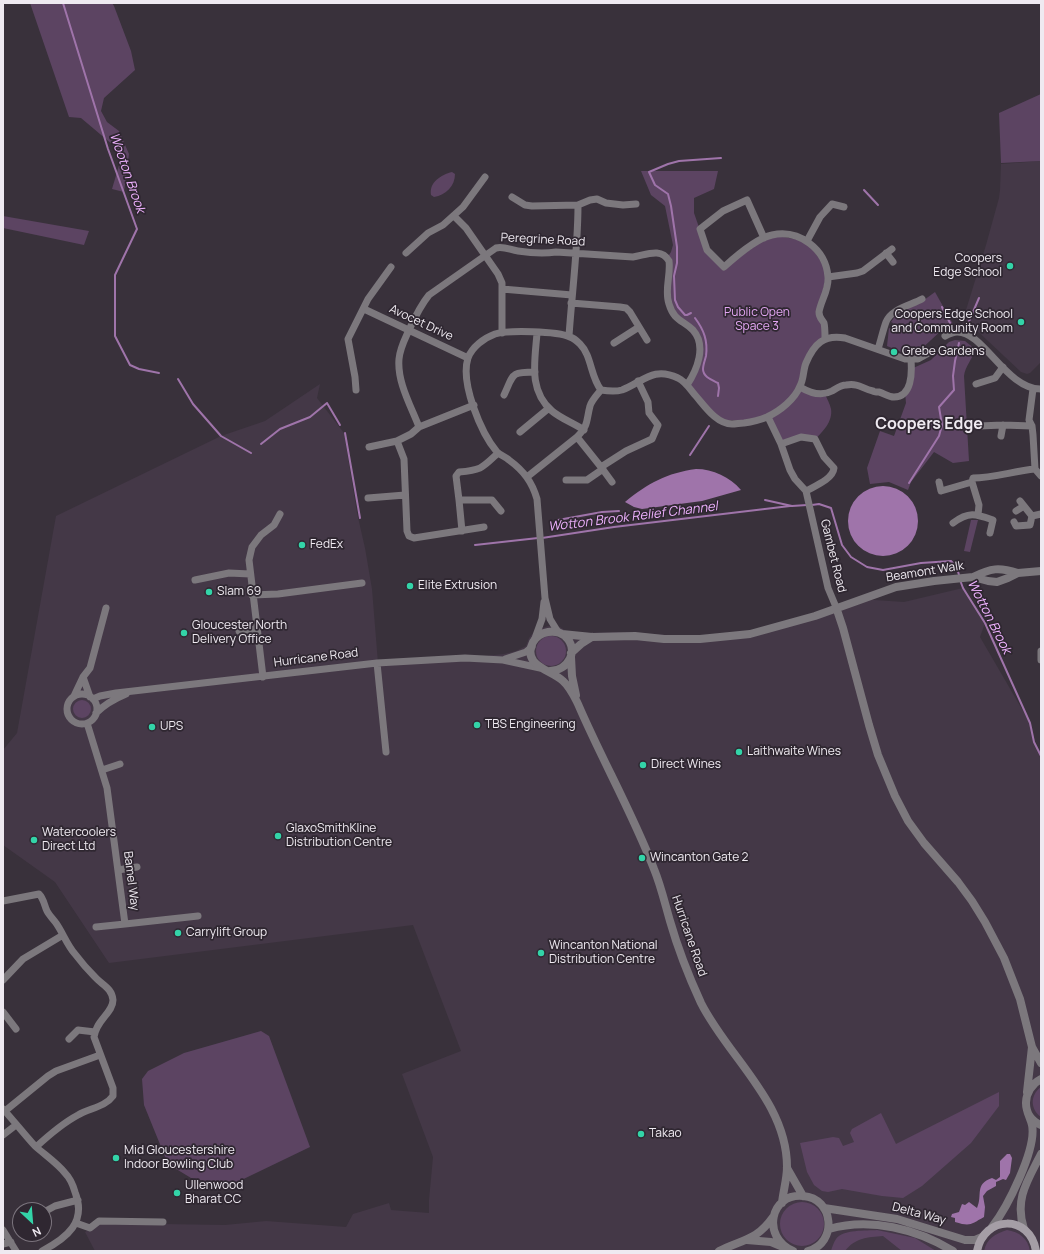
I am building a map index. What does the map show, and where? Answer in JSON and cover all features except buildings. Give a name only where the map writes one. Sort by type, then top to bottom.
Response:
[{"type":"main road","points":[[977,1251],[982,1236],[992,1227],[1009,1223],[1024,1229],[1031,1236],[1037,1247]]},
{"type":"street","points":[[406,253],[428,233],[443,225],[454,216],[463,207],[485,177]]},
{"type":"street","points":[[512,197],[525,205],[532,206],[578,205],[590,200],[597,200],[612,204],[636,204]]},
{"type":"street","points":[[764,238],[747,200],[723,211],[700,229],[707,250],[724,267],[748,247],[771,235],[793,235],[807,241],[824,261],[828,277],[828,288],[819,312],[820,318],[824,323],[825,338]]},
{"type":"street","points":[[807,241],[820,217],[832,204],[844,207]]},
{"type":"street","points":[[569,336],[578,205]]},
{"type":"street","points":[[454,216],[466,228],[498,274],[502,283],[502,333]]},
{"type":"street","name":"Peregrine Road","points":[[419,427],[402,385],[399,359],[403,343],[421,304],[429,295],[496,248],[502,247],[544,254],[556,252],[633,257],[654,252],[662,254],[667,258],[670,265],[667,297],[669,305],[674,315],[692,329],[700,344],[697,365],[687,385]]},
{"type":"street","points":[[828,277],[863,271],[889,251],[893,262]]},
{"type":"street","points":[[356,390],[348,339],[368,299],[391,267]]},
{"type":"street","points":[[502,290],[572,295]]},
{"type":"street","points":[[878,349],[886,320],[892,314],[922,299]]},
{"type":"street","points":[[571,303],[620,306],[626,308],[647,340]]},
{"type":"street","name":"Avocet Drive","points":[[364,309],[468,358]]},
{"type":"street","points":[[614,343],[639,327]]},
{"type":"street","points":[[560,633],[550,618],[545,598],[538,530],[537,499],[534,487],[527,477],[509,460],[498,453],[481,424],[468,386],[466,372],[468,358],[475,347],[481,342],[494,334],[512,331],[561,334],[569,336],[585,349],[594,380],[601,390],[621,390],[646,376],[668,374],[679,378],[712,414],[730,424],[755,421],[768,417],[783,407],[794,396],[800,386],[806,363],[818,343],[825,338],[836,336],[845,338],[910,360],[918,359],[927,354]]},
{"type":"street","points":[[537,332],[535,382],[538,393],[552,412],[584,430]]},
{"type":"street","points":[[946,336],[958,332],[970,335],[1021,384],[1033,389],[1041,389]]},
{"type":"street","points":[[800,386],[806,390],[819,394],[825,394],[846,385],[860,385],[873,392],[880,392],[893,397],[899,396],[905,393],[910,384],[910,360]]},
{"type":"street","points":[[976,384],[995,378],[1003,368]]},
{"type":"street","points":[[504,395],[513,376],[519,372],[535,372]]},
{"type":"street","points":[[566,480],[587,480],[626,451],[652,439],[658,425],[649,413],[648,402],[638,381]]},
{"type":"street","points":[[1033,389],[1029,420],[1032,426],[1035,469],[1041,476]]},
{"type":"street","points":[[527,477],[584,430],[587,424],[591,405],[601,390]]},
{"type":"street","points":[[368,447],[397,441],[411,434],[419,427],[474,405]]},
{"type":"street","points":[[520,432],[549,408]]},
{"type":"street","points":[[768,417],[781,444],[790,470],[806,494],[830,476],[833,472],[834,468],[824,457],[815,439],[801,437],[781,444]]},
{"type":"street","points":[[1001,436],[1003,425]]},
{"type":"street","points":[[979,426],[1032,426]]},
{"type":"street","points":[[577,437],[612,482]]},
{"type":"street","points":[[397,441],[404,459],[407,531],[409,536],[414,538],[484,527]]},
{"type":"street","points":[[462,531],[456,476],[459,472],[476,470],[498,453]]},
{"type":"street","points":[[978,515],[979,505],[972,478],[988,478],[1000,474],[1035,469]]},
{"type":"street","points":[[939,482],[941,491],[972,482]]},
{"type":"street","name":"Gambet Road","points":[[806,494],[828,588],[836,607]]},
{"type":"street","points":[[368,498],[405,495]]},
{"type":"street","points":[[459,500],[492,500],[501,511]]},
{"type":"street","points":[[1016,511],[1022,504],[1032,516]]},
{"type":"street","points":[[263,677],[248,560],[252,547],[261,534],[274,525],[280,514]]},
{"type":"street","points":[[1032,516],[1041,514]]},
{"type":"street","points":[[953,523],[963,516],[978,515],[993,520],[990,533]]},
{"type":"street","points":[[1014,522],[1016,526],[1030,524],[1032,516]]},
{"type":"street","name":"Beamont Walk","points":[[560,633],[592,637],[635,636],[664,639],[700,639],[750,634],[815,616],[836,607],[896,587],[971,577],[995,568],[1018,573],[1041,571]]},
{"type":"street","points":[[195,580],[229,573],[250,574]]},
{"type":"street","name":"Beamont Walk","points":[[971,577],[997,582],[1018,573]]},
{"type":"street","points":[[252,595],[278,594],[362,583]]},
{"type":"street","points":[[540,668],[533,660],[532,655],[533,644],[542,619],[545,598]]},
{"type":"street","points":[[836,607],[845,634],[878,755],[895,796],[908,820],[924,844],[958,882],[985,922],[1004,958],[1020,999],[1032,1047],[1041,1063]]},
{"type":"street","points":[[83,676],[96,706],[96,713],[92,719],[83,724],[75,722],[69,717],[68,703],[74,696],[83,676],[90,668],[106,608]]},
{"type":"street","points":[[239,631],[257,629]]},
{"type":"street","name":"Hurricane Road","points":[[503,660],[526,652],[540,635],[545,632],[560,633],[569,641],[572,676],[578,704]]},
{"type":"street","points":[[550,672],[563,668],[571,655],[581,644],[592,637]]},
{"type":"street","points":[[1041,651],[1041,660]]},
{"type":"street","name":"Hurricane Road","points":[[92,698],[377,663],[465,658],[503,660],[540,668],[558,676],[568,685],[578,704],[641,836],[655,871],[680,952],[702,1004],[772,1110],[781,1132],[786,1153],[787,1168],[782,1203]]},
{"type":"street","points":[[377,663],[386,752]]},
{"type":"street","name":"Hurricane Road","points":[[96,713],[113,700],[132,692]]},
{"type":"street","points":[[74,696],[82,694],[92,698]]},
{"type":"street","name":"Bamel Way","points":[[87,723],[107,788],[125,924],[198,916]]},
{"type":"street","points":[[102,770],[120,764]]},
{"type":"street","points":[[118,870],[137,867]]},
{"type":"street","points":[[3,901],[40,894],[43,898],[47,912],[55,921],[75,954],[95,978],[112,993],[113,1002],[111,1009],[98,1024],[94,1038],[113,1088],[113,1096],[108,1102],[67,1121],[36,1147]]},
{"type":"street","points":[[96,927],[125,924]]},
{"type":"street","points":[[3,980],[22,959],[63,935]]},
{"type":"street","points":[[3,1012],[16,1029]]},
{"type":"street","points":[[69,1039],[78,1030],[95,1032]]},
{"type":"street","points":[[992,1227],[1001,1215],[1018,1183],[1028,1153],[1032,1125],[1025,1105],[1032,1047]]},
{"type":"street","points":[[42,1251],[69,1233],[76,1223],[80,1209],[78,1200],[72,1184],[65,1172],[36,1147],[4,1110],[56,1071],[100,1055]]},
{"type":"street","points":[[1027,1094],[1034,1083],[1041,1079]]},
{"type":"street","points":[[1027,1110],[1033,1120],[1041,1125]]},
{"type":"street","points":[[3,1135],[16,1125]]},
{"type":"street","points":[[1024,1229],[1020,1213],[1021,1199],[1027,1182],[1041,1154]]},
{"type":"street","name":"Hurricane Road","points":[[787,1168],[803,1196]]},
{"type":"street","points":[[789,1249],[779,1242],[774,1234],[772,1225],[774,1217],[777,1209],[782,1203],[795,1196],[803,1196],[818,1202],[828,1214],[829,1229],[826,1237],[820,1248],[808,1251]]},
{"type":"street","points":[[52,1208],[78,1200]]},
{"type":"street","name":"Delta Way","points":[[824,1208],[897,1219],[965,1240],[975,1240],[982,1236]]},
{"type":"street","points":[[719,1251],[747,1240],[762,1231],[774,1217]]},
{"type":"street","points":[[76,1223],[90,1228],[99,1221],[163,1222]]},
{"type":"street","name":"Delta Way","points":[[829,1229],[848,1224],[878,1225],[900,1229],[926,1238],[953,1251]]},
{"type":"street","points":[[3,1230],[16,1251]]},
{"type":"street","points":[[747,1240],[771,1242],[789,1249]]},
{"type":"street","points":[[3,1244],[11,1242]]},
{"type":"shaded area","name":"Coopers Edge School","points":[[1041,161],[1041,362],[1027,374],[1021,372],[971,325],[962,323],[999,198],[1001,164]]},
{"type":"shaded area","points":[[320,384],[317,398],[344,433],[357,513],[372,589],[378,663],[465,658],[504,654],[516,651],[526,646],[533,633],[548,626],[560,627],[568,632],[620,632],[713,638],[784,625],[860,599],[904,602],[963,588],[985,623],[980,637],[1030,723],[1034,742],[1041,756],[1041,1251],[95,1251],[85,1232],[100,1223],[225,1225],[266,1221],[346,1227],[353,1214],[389,1203],[391,1210],[429,1213],[433,1157],[402,1074],[461,1051],[413,925],[109,963],[55,882],[3,845],[3,750],[17,733],[56,516],[221,436],[265,421]]},
{"type":"shaded area","points":[[696,469],[715,472],[732,481],[741,490],[702,501],[642,509],[625,502],[642,489],[658,480],[676,473]]},
{"type":"shaded area","points":[[876,486],[890,486],[903,492],[912,501],[916,507],[918,521],[916,535],[908,546],[897,554],[890,556],[876,556],[869,554],[858,546],[850,535],[848,528],[848,514],[850,507],[858,496],[869,488]]},
{"type":"shaded area","points":[[1007,1154],[1010,1154],[1012,1158],[1010,1173],[1006,1180],[1003,1179],[996,1182],[996,1186],[987,1191],[983,1196],[985,1207],[984,1217],[971,1224],[955,1222],[955,1218],[951,1217],[952,1214],[959,1212],[962,1204],[965,1205],[969,1202],[977,1208],[980,1190],[983,1183],[986,1180],[992,1178],[996,1180],[1000,1177],[1000,1161]]},
{"type":"green space","points":[[30,3],[112,3],[114,6],[131,51],[135,70],[104,98],[101,111],[107,122],[119,131],[129,154],[124,192],[112,189],[120,162],[113,145],[81,118],[69,117]]},
{"type":"green space","points":[[1041,94],[1041,161],[1001,163],[999,113]]},
{"type":"green space","name":"Public Open Space 3","points":[[641,171],[718,171],[714,189],[694,198],[694,213],[707,250],[724,267],[771,235],[807,241],[827,270],[819,312],[825,338],[806,363],[800,386],[825,394],[831,407],[829,422],[824,430],[815,439],[808,438],[781,444],[768,417],[755,421],[721,420],[691,390],[691,379],[699,344],[669,305],[667,258],[673,245],[665,206],[651,195]]},
{"type":"green space","points":[[452,172],[455,174],[455,178],[452,186],[446,192],[438,196],[434,197],[431,195],[432,186],[434,183],[440,177]]},
{"type":"green space","points":[[3,216],[89,231],[84,245],[3,228]]},
{"type":"green space","points":[[935,292],[953,324],[944,328],[918,352],[906,354],[887,346],[889,328],[891,329],[893,323],[891,322],[896,315],[897,316],[907,311],[907,309]]},
{"type":"green space","points":[[955,340],[965,341],[975,349],[964,376],[969,461],[953,463],[934,452],[911,482],[908,490],[889,482],[870,484],[867,468],[880,431],[894,436],[906,403],[905,393],[911,369],[931,360],[949,342]]},
{"type":"green space","points":[[971,520],[978,520],[970,552],[964,551]]},
{"type":"green space","points":[[551,636],[562,640],[566,651],[562,662],[551,666],[540,662],[536,651],[540,640]]},
{"type":"green space","points":[[82,700],[88,703],[91,709],[88,715],[82,718],[76,715],[73,709],[76,703]]},
{"type":"green space","points":[[261,1031],[269,1036],[310,1147],[229,1186],[191,1178],[168,1164],[144,1105],[142,1079],[148,1071],[184,1053]]},
{"type":"green space","points":[[1041,1087],[1041,1117],[1037,1114],[1033,1106],[1033,1098],[1037,1090]]},
{"type":"green space","points":[[999,1092],[999,1106],[971,1143],[922,1186],[903,1198],[842,1189],[828,1192],[822,1191],[814,1185],[807,1172],[800,1143],[833,1137],[839,1138],[843,1146],[854,1142],[850,1133],[852,1129],[881,1113],[896,1144]]},
{"type":"green space","points":[[802,1202],[814,1206],[820,1212],[824,1224],[820,1236],[814,1242],[802,1246],[790,1242],[784,1236],[780,1224],[784,1212],[790,1206]]},
{"type":"green space","points":[[877,1230],[915,1238],[936,1251],[902,1251],[883,1236],[862,1239],[853,1243],[845,1251],[831,1251],[836,1239],[839,1236],[855,1231]]},
{"type":"green space","points":[[1007,1230],[1022,1236],[1029,1246],[1030,1251],[984,1251],[987,1243],[992,1237]]},
{"type":"waterway","name":"Wooton Brook","points":[[63,3],[108,149],[137,229],[115,275],[115,336],[130,365],[139,369],[159,373]]},
{"type":"waterway","points":[[691,313],[685,315],[678,307],[675,300],[674,276],[677,263],[677,247],[668,194],[655,185],[649,172],[679,161],[721,158]]},
{"type":"waterway","points":[[864,190],[878,205]]},
{"type":"waterway","points":[[967,326],[979,298]]},
{"type":"waterway","points":[[942,307],[952,327]]},
{"type":"waterway","points":[[695,318],[703,331],[706,341],[706,356],[703,372],[708,378],[718,383],[718,396]]},
{"type":"waterway","points":[[909,483],[939,436],[942,425],[939,407],[954,390],[953,376],[959,343]]},
{"type":"waterway","name":"Wooton Brook","points":[[178,379],[193,404],[221,436],[251,453]]},
{"type":"waterway","name":"Wooton Brook","points":[[261,444],[280,429],[310,417],[327,403],[340,425]]},
{"type":"waterway","points":[[690,455],[709,426]]},
{"type":"waterway","name":"Wooton Brook","points":[[345,433],[360,518]]},
{"type":"waterway","name":"Wotton Brook","points":[[765,500],[792,506],[807,505]]},
{"type":"waterway","name":"Wotton Brook","points":[[812,505],[819,504],[831,508],[842,545],[851,557],[867,567],[883,570],[921,563],[951,561],[957,568],[959,575]]},
{"type":"waterway","name":"Wotton Brook Relief Channel","points":[[542,538],[614,527],[790,506]]},
{"type":"waterway","name":"Wotton Brook","points":[[558,520],[602,512],[619,511]]},
{"type":"waterway","name":"Wotton Brook Relief Channel","points":[[475,545],[538,538]]},
{"type":"waterway","name":"Wotton Brook","points":[[960,580],[963,588],[985,623],[1030,723],[1034,742],[1041,756]]},
{"type":"place","name":"Coopers Edge School","points":[[1010,266]]},
{"type":"place","name":"Coopers Edge School and Community Room","points":[[1021,322]]},
{"type":"place","name":"Grebe Gardens","points":[[894,352]]},
{"type":"place","name":"FedEx","points":[[302,545]]},
{"type":"place","name":"Elite Extrusion","points":[[410,586]]},
{"type":"place","name":"Slam 69","points":[[209,592]]},
{"type":"place","name":"Gloucester North Delivery Office","points":[[184,633]]},
{"type":"place","name":"TBS Engineering","points":[[477,725]]},
{"type":"place","name":"UPS","points":[[152,727]]},
{"type":"place","name":"Laithwaite Wines","points":[[739,752]]},
{"type":"place","name":"Direct Wines","points":[[643,765]]},
{"type":"place","name":"GlaxoSmithKline Distribution Centre","points":[[278,836]]},
{"type":"place","name":"Watercoolers Direct Ltd","points":[[34,840]]},
{"type":"place","name":"Wincanton Gate 2","points":[[642,858]]},
{"type":"place","name":"Carrylift Group","points":[[178,933]]},
{"type":"place","name":"Wincanton National Distribution Centre","points":[[541,953]]},
{"type":"place","name":"Takao","points":[[641,1134]]},
{"type":"place","name":"Mid Gloucestershire Indoor Bowling Club","points":[[116,1158]]},
{"type":"place","name":"Ullenwood Bharat CC","points":[[177,1193]]},
{"type":"district","name":"Coopers Edge","points":[[929,425]]}]
